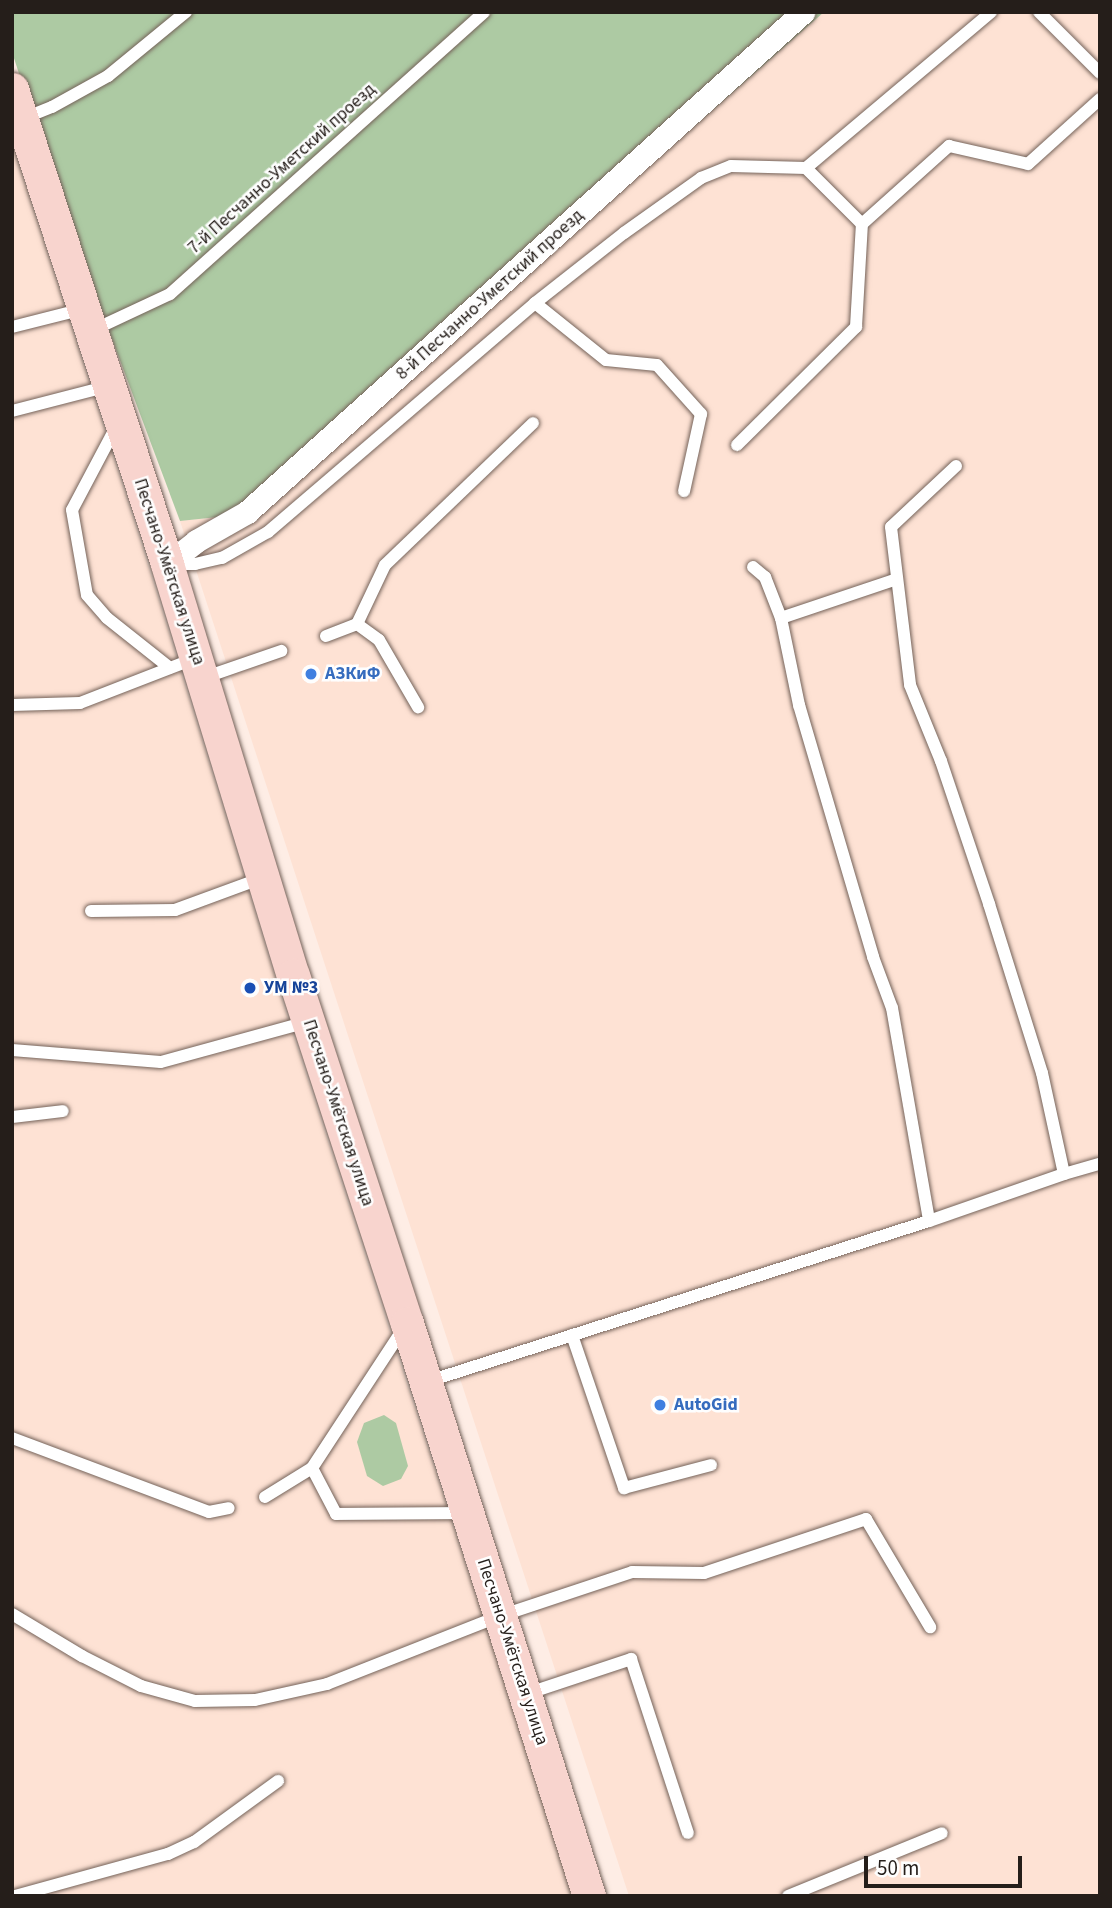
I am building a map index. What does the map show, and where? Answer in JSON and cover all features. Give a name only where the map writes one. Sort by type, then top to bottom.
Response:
[{"type":"main road","name":"Песчано-Умётская улица","points":[[22,128],[167,564],[190,668],[262,878],[407,1323],[589,1896]]},
{"type":"street","name":"8-й Песчанно-Уметский проезд","points":[[167,564],[196,541],[247,512],[803,12]]},
{"type":"lane","points":[[22,128],[52,107],[107,76],[186,12]]},
{"type":"lane","name":"7-й Песчанно-Уметский проезд","points":[[12,327],[87,320],[170,294],[484,12]]},
{"type":"lane","points":[[167,564],[195,564],[222,558],[268,532],[535,303],[701,177],[732,166],[806,168],[990,12]]},
{"type":"lane","points":[[1039,12],[1100,73]]},
{"type":"lane","points":[[737,445],[856,327],[862,224],[949,146],[1028,164],[1100,99]]},
{"type":"lane","points":[[806,168],[862,224]]},
{"type":"lane","points":[[535,303],[606,359],[657,365],[701,414],[684,491]]},
{"type":"lane","points":[[12,411],[109,386]]},
{"type":"lane","points":[[120,420],[72,510],[87,595],[107,618],[190,668]]},
{"type":"lane","points":[[326,636],[357,624],[385,565],[533,423]]},
{"type":"lane","points":[[956,466],[891,527],[910,685],[941,761],[1042,1073],[1064,1174]]},
{"type":"lane","points":[[753,567],[765,577],[781,618],[799,705],[873,957],[892,1008],[929,1221]]},
{"type":"lane","points":[[781,618],[897,579]]},
{"type":"lane","points":[[357,624],[379,640],[418,707]]},
{"type":"lane","points":[[12,705],[80,703],[190,668],[281,651]]},
{"type":"lane","points":[[91,911],[175,910],[262,878]]},
{"type":"lane","points":[[12,1050],[161,1062],[308,1022]]},
{"type":"lane","points":[[12,1117],[63,1111]]},
{"type":"lane","points":[[426,1382],[1100,1164]]},
{"type":"lane","points":[[265,1497],[312,1468],[407,1323]]},
{"type":"lane","points":[[572,1335],[624,1488],[712,1465]]},
{"type":"lane","points":[[12,1438],[209,1513],[229,1508]]},
{"type":"lane","points":[[312,1468],[336,1514],[468,1513]]},
{"type":"lane","points":[[12,1614],[82,1656],[141,1686],[195,1701],[255,1700],[327,1684],[500,1616],[632,1573],[705,1573],[866,1520],[930,1627]]},
{"type":"lane","points":[[525,1695],[631,1659],[688,1833]]},
{"type":"lane","points":[[15,1896],[168,1854],[194,1842],[278,1781]]},
{"type":"lane","points":[[788,1896],[942,1833]]},
{"type":"shaded area","points":[[824,12],[1100,12],[1100,1896],[629,1896],[180,521],[256,513]]},
{"type":"shaded area","points":[[12,143],[140,539],[286,1013],[574,1896],[12,1896]]},
{"type":"green space","points":[[12,12],[824,12],[256,513],[180,521],[60,200],[12,52]]},
{"type":"green space","points":[[384,1415],[396,1423],[408,1466],[401,1479],[383,1486],[367,1476],[357,1442],[364,1423]]},
{"type":"place","name":"АЗКиФ","points":[[311,674]]},
{"type":"place","name":"УМ №3","points":[[250,988]]},
{"type":"place","name":"AutoGid","points":[[660,1405]]}]
